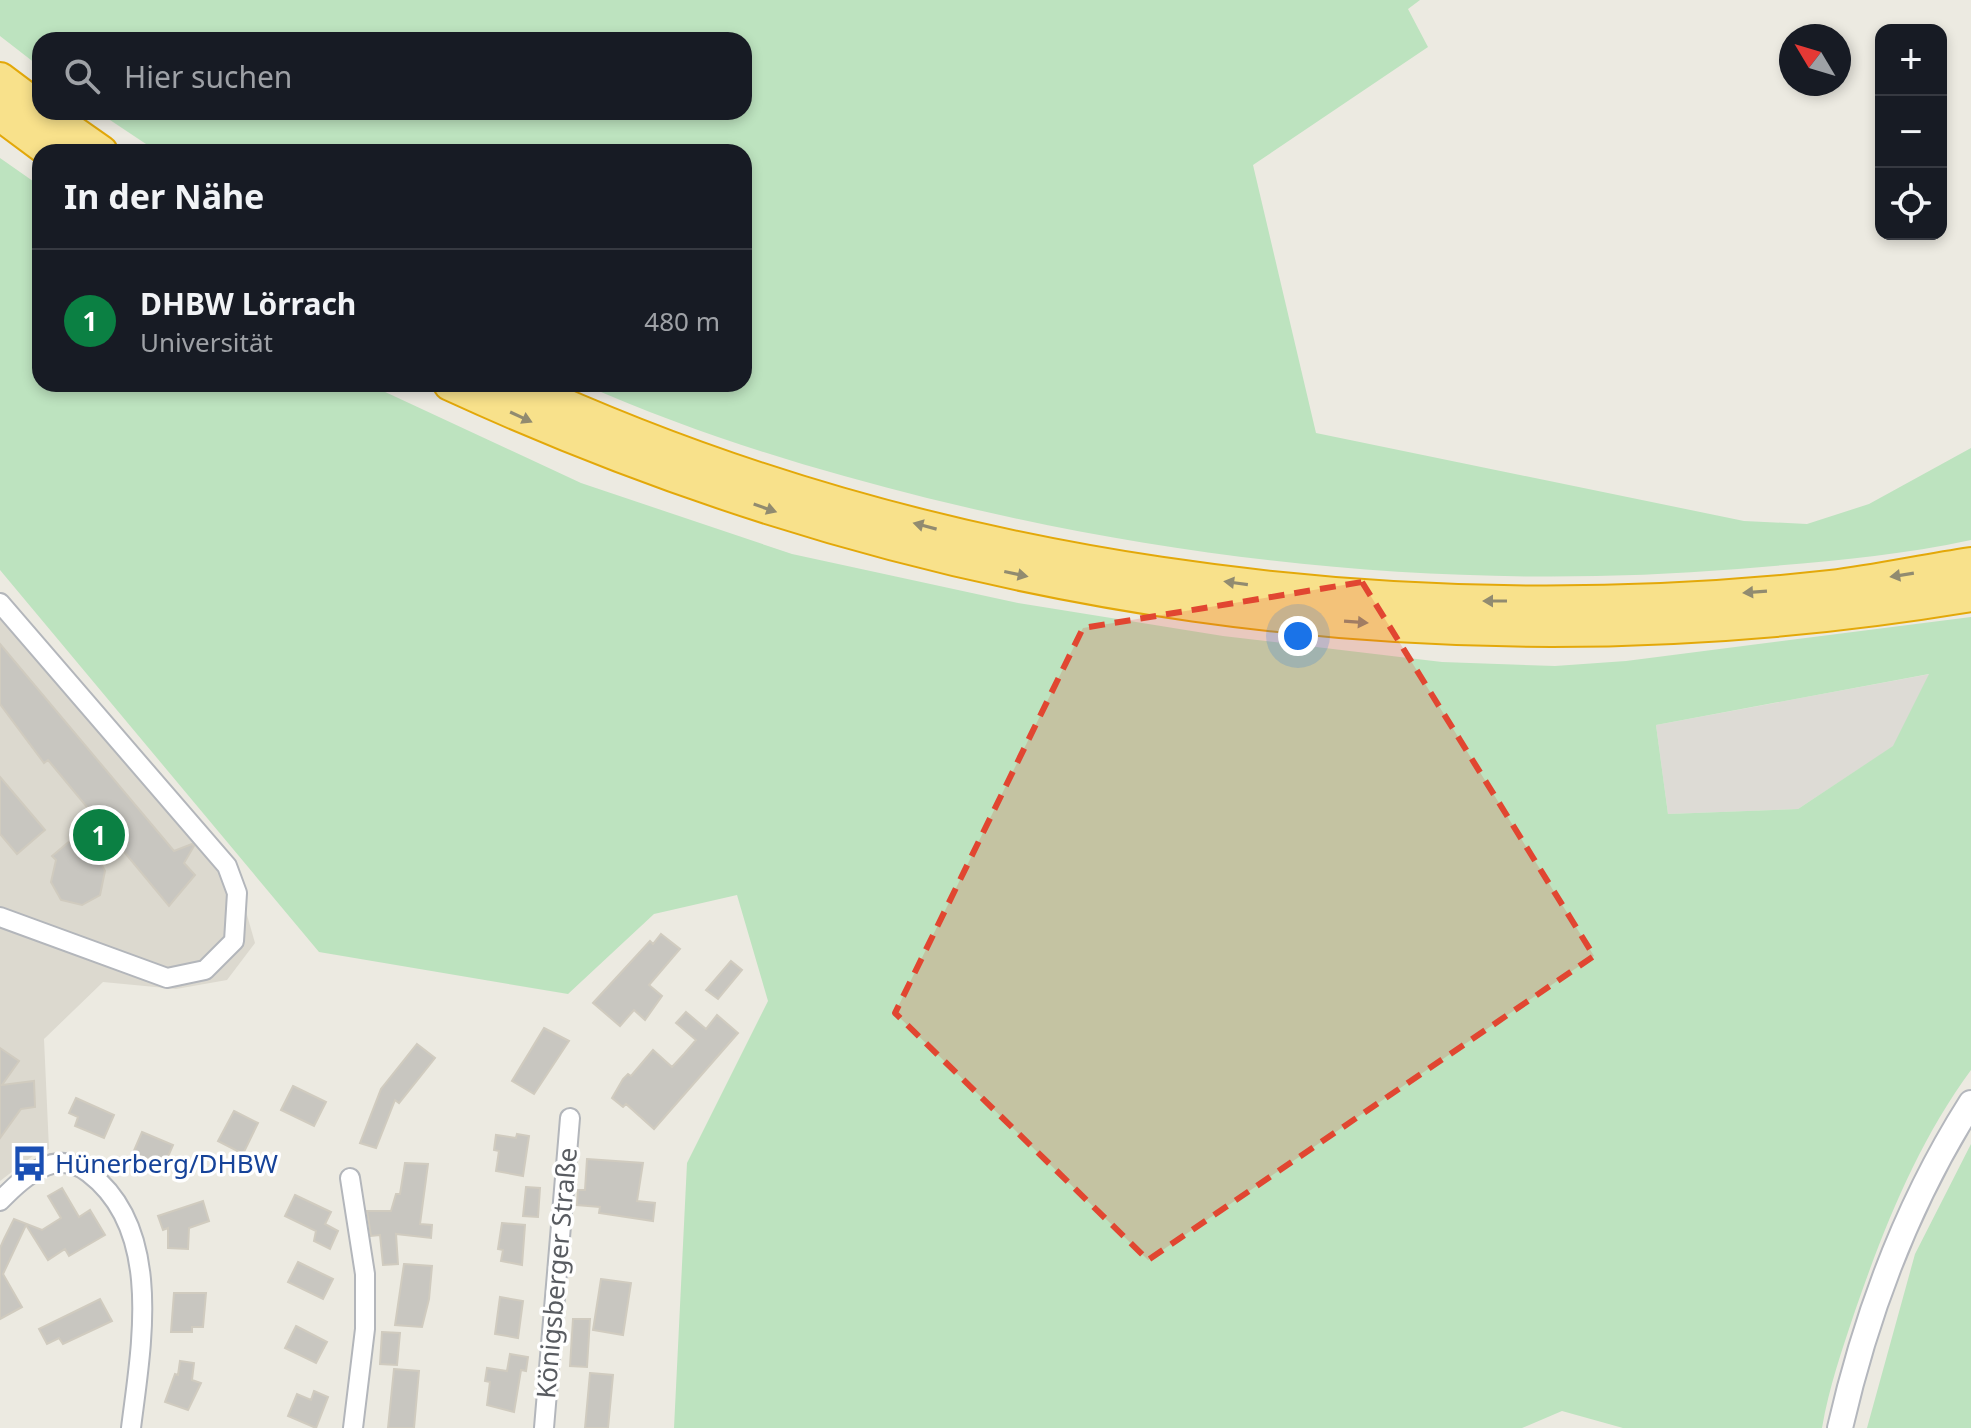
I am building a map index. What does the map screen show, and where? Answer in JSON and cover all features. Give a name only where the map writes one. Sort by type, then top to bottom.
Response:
[{"type":"highway","points":[[0,79],[32,103]]},
{"type":"highway","points":[[0,114],[40,144]]},
{"type":"highway","points":[[55,120],[89,144]]},
{"type":"highway","points":[[468,392],[542,426],[786,516],[920,553],[1071,586],[1247,614],[1459,629],[1638,629],[1834,614],[1971,595]]},
{"type":"highway","points":[[538,392],[748,474],[931,528],[1100,564],[1248,585],[1458,601],[1634,601],[1832,586],[1971,564]]},
{"type":"main road","points":[[1840,1428],[1870,1318],[1895,1253],[1938,1159],[1971,1103]]},
{"type":"street","points":[[0,603],[227,866],[237,893],[234,941],[205,970],[167,978],[0,917]]},
{"type":"street","name":"Königsberger Straße","points":[[544,1428],[570,1118]]},
{"type":"street","points":[[0,1201],[29,1173],[52,1163],[84,1168],[101,1181],[124,1211],[135,1238],[140,1349],[131,1428]]},
{"type":"street","points":[[350,1178],[365,1274],[365,1329],[353,1428]]},
{"type":"highlighted area","points":[[1362,582],[1594,956],[1148,1260],[895,1013],[1083,628]]},
{"type":"shaded area","points":[[0,592],[239,887],[255,943],[227,980],[176,989],[103,982],[44,1039],[49,1149],[34,1155],[0,1181]]},
{"type":"shaded area","points":[[1930,674],[1894,746],[1798,809],[1668,814],[1656,725]]},
{"type":"green space","points":[[0,0],[1420,0],[1408,9],[1428,47],[1253,165],[1316,433],[1744,521],[1807,524],[1869,504],[1971,448],[1971,540],[1884,555],[1738,569],[1635,575],[1431,574],[1229,555],[1128,540],[927,498],[839,475],[709,434],[602,392],[752,392],[752,144],[146,144],[110,120],[752,120],[752,32],[32,32],[32,61],[0,36]]},
{"type":"green space","points":[[0,158],[32,180],[32,392],[385,392],[581,483],[792,554],[1018,603],[1223,636],[1442,662],[1555,666],[1626,661],[1971,617],[1971,1070],[1935,1126],[1890,1217],[1845,1340],[1822,1428],[1623,1428],[1562,1411],[1522,1428],[674,1428],[687,1163],[768,1001],[737,895],[654,914],[568,994],[319,952],[0,570]],"holes":[[[1929,674],[1893,746],[1798,809],[1668,814],[1656,725]]]},
{"type":"green space","points":[[1971,1144],[1971,1428],[1867,1428],[1915,1254]]},
{"type":"building","points":[[0,644],[174,851],[192,844],[194,846],[184,863],[195,875],[169,906],[48,760],[44,763],[0,704]]},
{"type":"building","points":[[0,777],[45,830],[17,854],[0,834]]},
{"type":"building","points":[[71,840],[99,860],[105,871],[100,895],[82,905],[61,900],[51,882],[56,860],[52,856]]},
{"type":"building","points":[[661,934],[680,949],[649,985],[662,996],[645,1020],[634,1010],[620,1026],[593,1003],[650,941],[653,944]]},
{"type":"building","points":[[731,961],[742,970],[718,999],[706,990]]},
{"type":"building","points":[[686,1012],[706,1029],[717,1015],[738,1033],[654,1129],[626,1104],[623,1107],[612,1098],[623,1079],[628,1074],[631,1076],[653,1050],[672,1067],[684,1054],[696,1040],[676,1023]]},
{"type":"building","points":[[544,1028],[569,1041],[534,1094],[512,1081]]},
{"type":"building","points":[[417,1044],[435,1058],[399,1103],[395,1100],[376,1148],[360,1143],[381,1089]]},
{"type":"building","points":[[0,1048],[19,1061],[2,1085],[34,1081],[35,1107],[21,1109],[0,1138]]},
{"type":"building","points":[[293,1086],[326,1102],[314,1126],[281,1110]]},
{"type":"building","points":[[76,1098],[114,1115],[104,1138],[75,1126],[78,1117],[69,1113]]},
{"type":"building","points":[[234,1111],[258,1123],[243,1154],[218,1141]]},
{"type":"building","points":[[142,1132],[173,1145],[164,1166],[133,1153]]},
{"type":"building","points":[[517,1134],[529,1136],[523,1176],[496,1171],[499,1151],[494,1150],[496,1135],[516,1138]]},
{"type":"building","points":[[587,1159],[643,1163],[637,1201],[655,1203],[653,1221],[599,1213],[600,1207],[577,1205],[578,1190],[585,1190]]},
{"type":"building","points":[[405,1163],[428,1164],[420,1224],[432,1225],[431,1238],[396,1234],[398,1264],[383,1265],[380,1235],[371,1236],[367,1211],[391,1211],[396,1194],[400,1194]]},
{"type":"building","points":[[526,1187],[540,1188],[538,1217],[523,1216]]},
{"type":"building","points":[[62,1188],[79,1217],[90,1210],[105,1235],[69,1256],[65,1249],[48,1260],[26,1225],[3,1274],[22,1307],[0,1319],[0,1248],[4,1239],[14,1219],[42,1230],[61,1218],[48,1196]]},
{"type":"building","points":[[295,1195],[331,1212],[325,1224],[338,1231],[330,1249],[314,1241],[316,1231],[285,1216]]},
{"type":"building","points":[[203,1201],[209,1221],[189,1228],[188,1249],[168,1248],[168,1228],[163,1230],[158,1216]]},
{"type":"building","points":[[502,1223],[525,1225],[522,1265],[501,1261],[503,1250],[498,1249]]},
{"type":"building","points":[[298,1262],[333,1279],[323,1299],[288,1282]]},
{"type":"building","points":[[404,1264],[432,1266],[422,1327],[395,1325]]},
{"type":"building","points":[[601,1279],[631,1283],[623,1335],[593,1330]]},
{"type":"building","points":[[174,1293],[206,1293],[203,1327],[192,1327],[192,1332],[171,1332]]},
{"type":"building","points":[[500,1297],[523,1301],[518,1338],[495,1334]]},
{"type":"building","points":[[100,1299],[112,1321],[63,1344],[59,1338],[47,1344],[39,1329]]},
{"type":"building","points":[[573,1319],[590,1319],[587,1367],[570,1366]]},
{"type":"building","points":[[296,1326],[327,1342],[316,1363],[285,1348]]},
{"type":"building","points":[[382,1332],[400,1333],[397,1365],[380,1364]]},
{"type":"building","points":[[510,1354],[528,1357],[526,1371],[521,1370],[514,1412],[487,1405],[490,1382],[485,1381],[487,1368],[507,1371]]},
{"type":"building","points":[[180,1361],[194,1363],[192,1380],[201,1383],[188,1410],[165,1402],[175,1374],[178,1375]]},
{"type":"building","points":[[394,1369],[419,1371],[414,1428],[388,1428]]},
{"type":"building","points":[[590,1373],[613,1375],[608,1428],[585,1428]]},
{"type":"building","points":[[314,1391],[328,1397],[316,1428],[288,1416],[297,1394],[311,1400]]},
{"type":"place","name":"DHBW Lörrach","points":[[99,835]]},
{"type":"place","name":"Hünerberg/DHBW","points":[[29,1164]]}]
